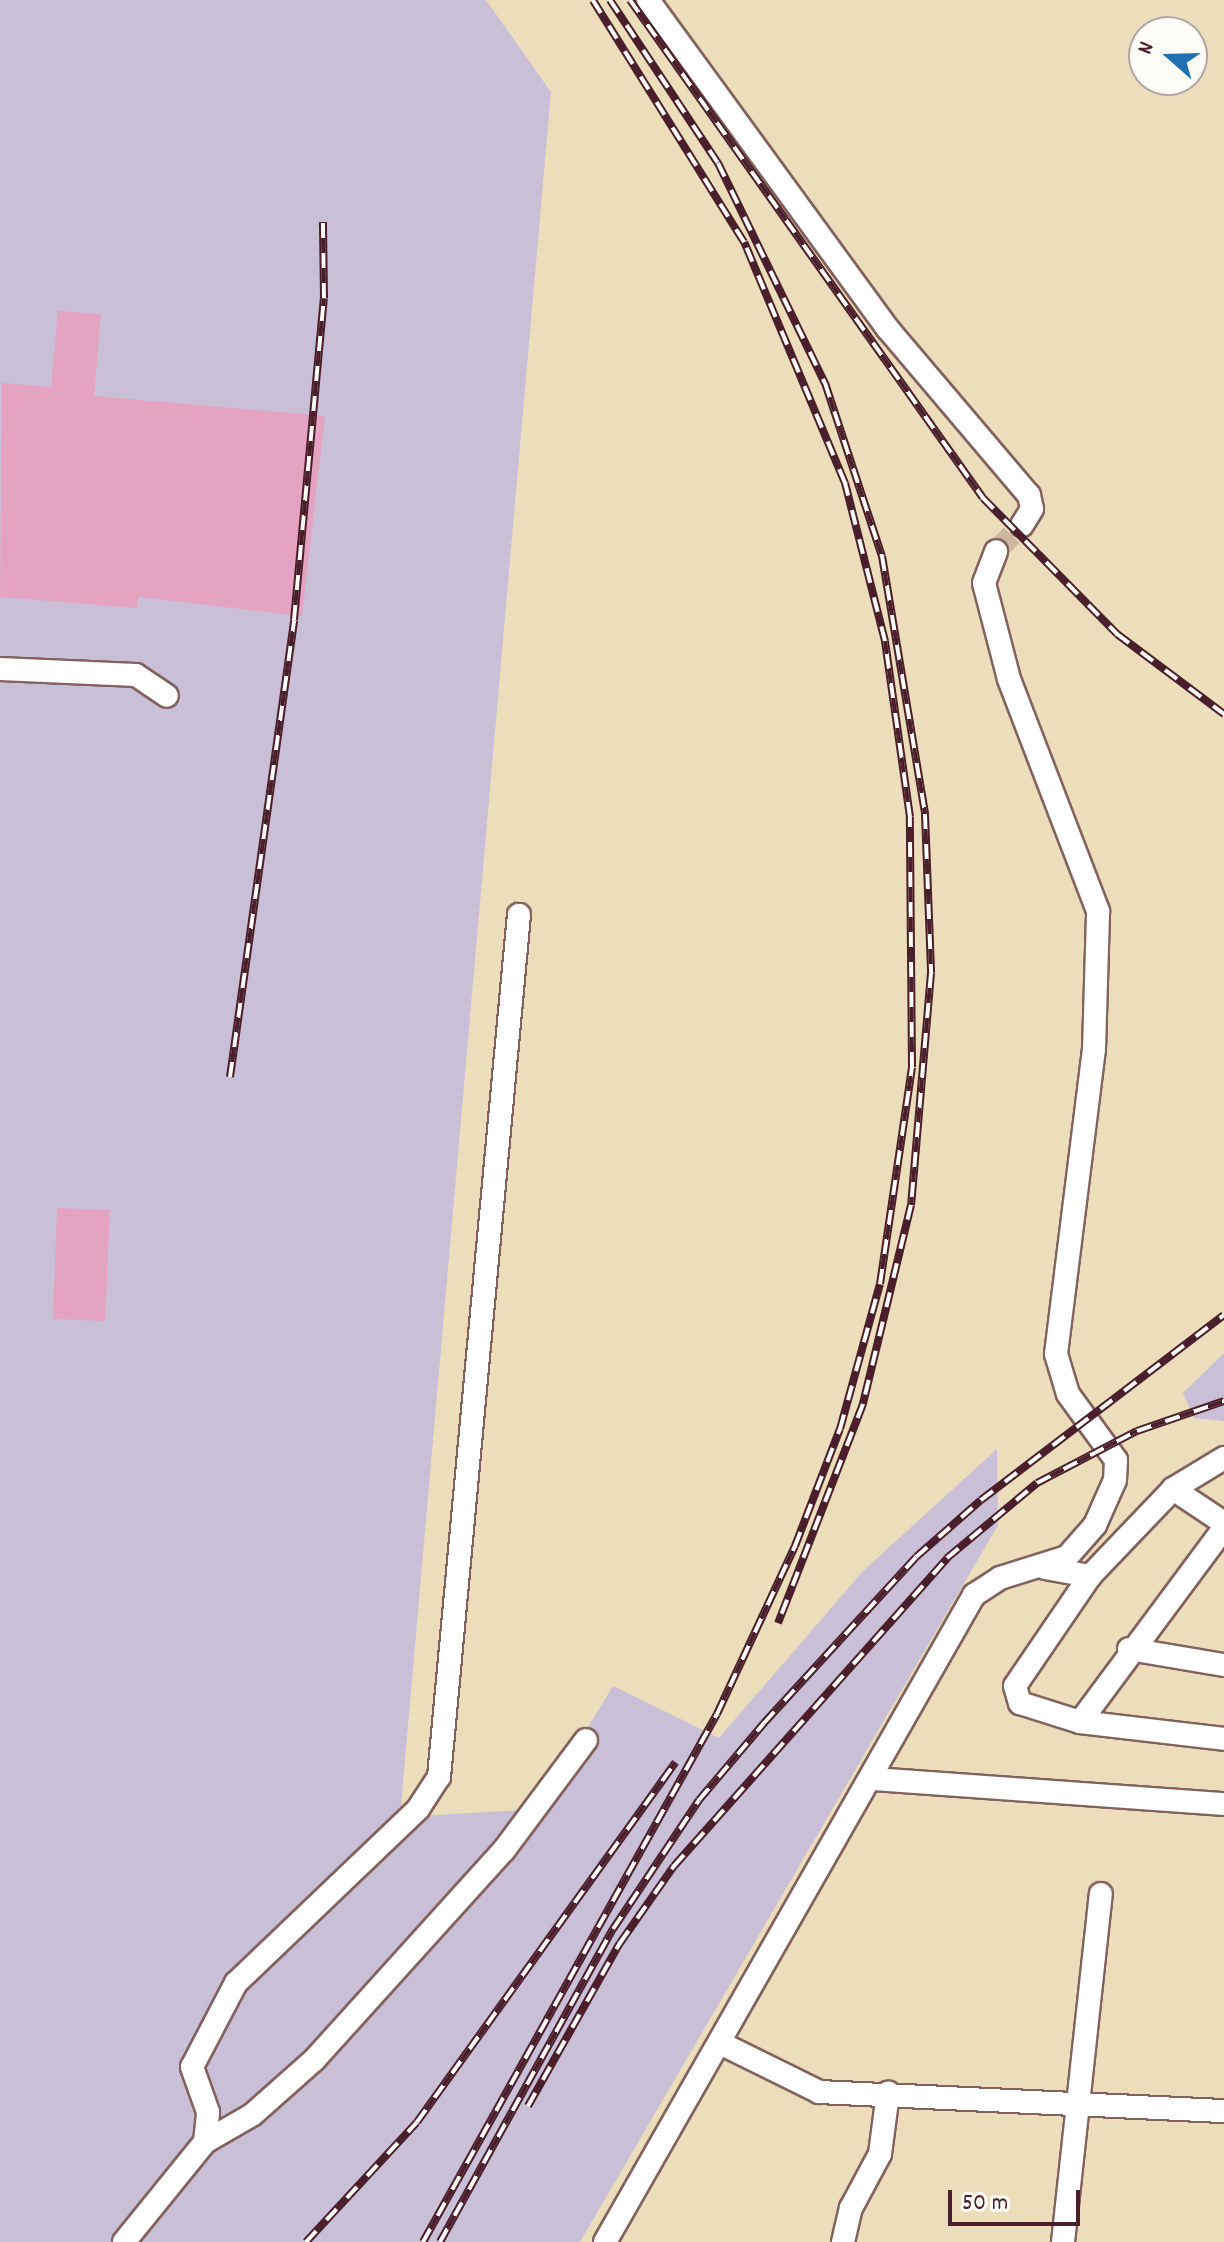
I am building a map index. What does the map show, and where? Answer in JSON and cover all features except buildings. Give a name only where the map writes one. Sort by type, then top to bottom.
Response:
[{"type":"street","points":[[648,0],[888,329],[1029,495],[1032,509],[1022,525]]},
{"type":"street","points":[[605,2242],[874,1779],[974,1595],[1000,1578],[1045,1568],[1080,1546],[1117,1468],[1068,1394],[1056,1354],[1090,1094],[1098,911],[1009,679],[984,583],[996,551]]},
{"type":"street","points":[[0,669],[136,675],[167,696]]},
{"type":"street","points":[[205,2142],[208,2112],[192,2067],[215,2014],[255,1957],[418,1809],[443,1760],[519,915]]},
{"type":"street","points":[[1224,1458],[1173,1489],[1090,1576],[1014,1695],[1030,1709],[1080,1722],[1224,1739]]},
{"type":"street","points":[[1080,1722],[1129,1649],[1224,1526],[1173,1489]]},
{"type":"street","points":[[1045,1568],[1090,1576]]},
{"type":"street","points":[[1129,1649],[1224,1665]]},
{"type":"street","points":[[124,2242],[205,2142],[252,2115],[315,2059],[504,1850],[586,1740]]},
{"type":"street","points":[[874,1779],[1224,1804]]},
{"type":"street","points":[[1063,2242],[1101,1894]]},
{"type":"street","points":[[722,2044],[789,2083],[819,2092],[888,2093],[1076,2107],[1224,2111]]},
{"type":"street","points":[[843,2242],[851,2208],[880,2154],[888,2093]]},
{"type":"shaded area","points":[[0,0],[486,0],[551,92],[400,1817],[525,1810],[561,1771],[613,1686],[719,1738],[863,1571],[997,1449],[998,1525],[580,2242],[0,2242]]},
{"type":"shaded area","points":[[1224,1353],[1224,1421],[1194,1418],[1183,1393]]},
{"type":"tunnel","points":[[996,551],[1022,525]]},
{"type":"railway","points":[[423,2242],[717,1714],[795,1546],[840,1429],[880,1284],[912,1067],[910,817],[885,641],[845,483],[744,242],[593,0]]},
{"type":"railway","points":[[610,0],[718,163],[825,383],[882,556],[925,814],[931,973],[911,1205],[863,1404],[778,1623]]},
{"type":"railway","points":[[630,0],[983,498],[1117,634],[1224,714]]},
{"type":"railway","points":[[230,1077],[294,620],[324,298],[323,222]]},
{"type":"railway","points":[[440,2242],[613,1929],[699,1800],[764,1723],[916,1557],[981,1500],[1224,1315]]},
{"type":"railway","points":[[528,2106],[620,1943],[674,1866],[947,1558],[1037,1483],[1137,1431],[1224,1401]]},
{"type":"railway","points":[[306,2242],[417,2122],[676,1762]]}]
